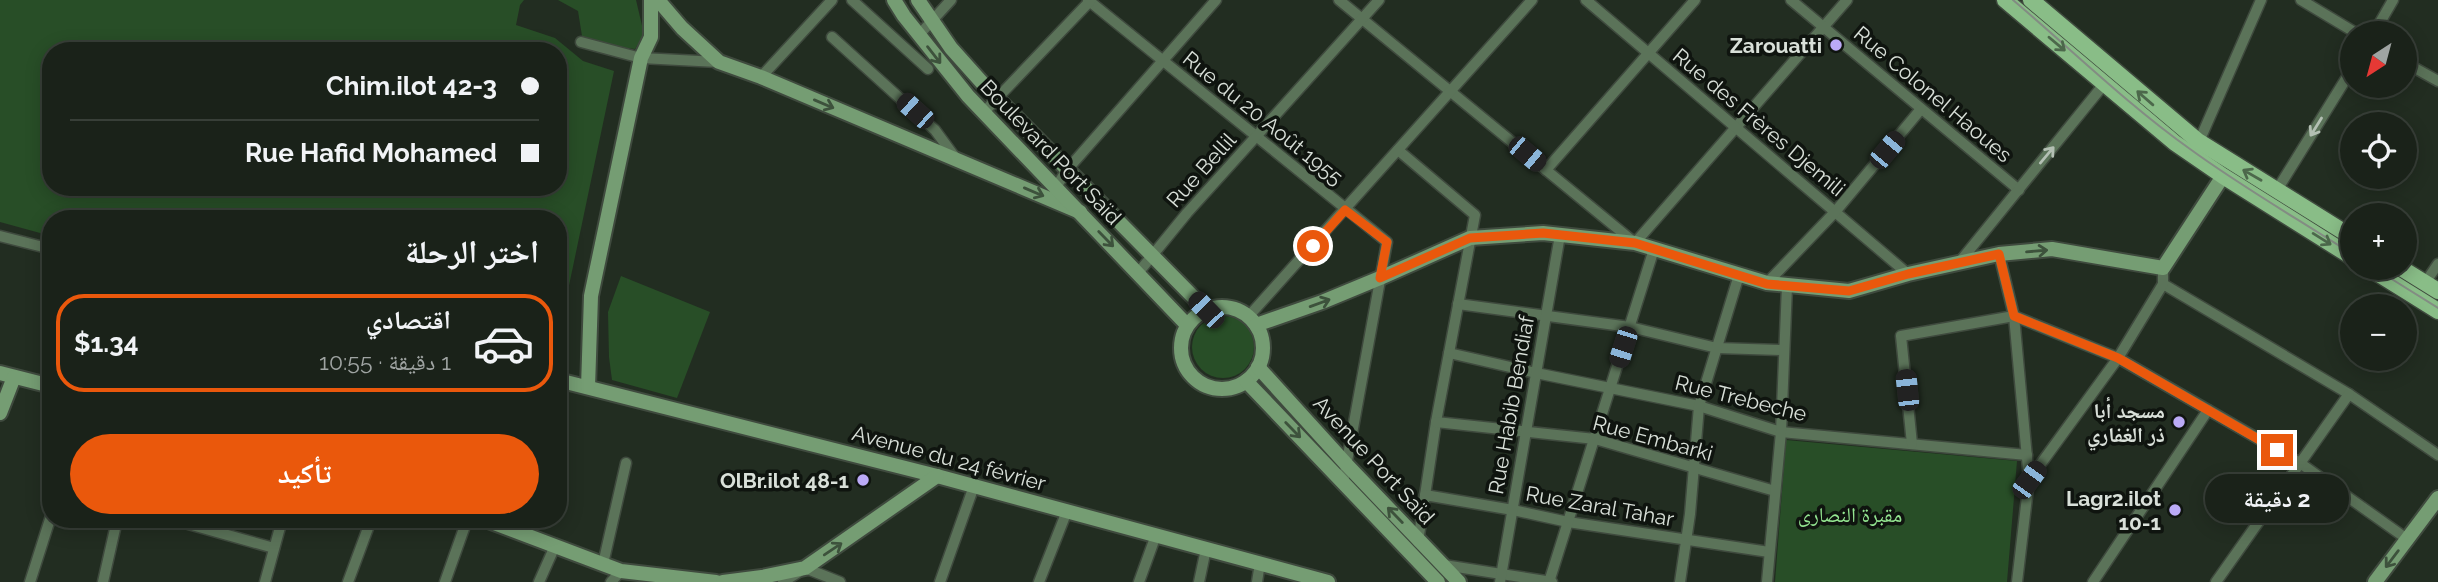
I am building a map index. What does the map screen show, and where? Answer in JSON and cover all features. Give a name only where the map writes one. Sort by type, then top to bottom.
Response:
[{"type":"main road","points":[[588,387],[591,296],[641,58],[651,37],[651,0]]},
{"type":"main road","points":[[658,0],[682,28],[719,62],[761,77],[1080,212]]},
{"type":"main road","name":"Boulevard Port Saïd","points":[[894,0],[919,35],[984,113],[1188,325]]},
{"type":"main road","points":[[918,0],[951,48],[997,98],[1206,310]]},
{"type":"main road","points":[[2005,0],[2175,143],[2223,177],[2340,250]]},
{"type":"main road","points":[[2040,3],[2198,141],[2340,229]]},
{"type":"main road","points":[[1252,321],[1322,302],[1470,238],[1543,233],[1635,243],[1767,284],[1849,291],[1908,274],[1999,254],[2052,249],[2163,268],[2223,177]]},
{"type":"main road","points":[[2417,278],[2432,287]]},
{"type":"main road","points":[[2388,280],[2438,311]]},
{"type":"main road","points":[[1228,307],[1252,321],[1262,346],[1258,367],[1246,381],[1236,386],[1214,388],[1195,378],[1183,360],[1181,348],[1182,336],[1188,325],[1206,310],[1228,307]]},
{"type":"main road","name":"Avenue Port Saïd","points":[[1258,367],[1459,582]]},
{"type":"main road","points":[[0,413],[7,375],[42,384]]},
{"type":"main road","name":"Avenue Port Saïd","points":[[1246,381],[1438,582]]},
{"type":"main road","name":"Avenue du 24 février","points":[[567,382],[937,476],[1328,582]]},
{"type":"main road","points":[[723,582],[805,568],[937,476]]},
{"type":"main road","points":[[2375,582],[2438,498]]},
{"type":"main road","points":[[507,528],[621,571],[716,582]]},
{"type":"main road","points":[[799,582],[805,568]]},
{"type":"street","points":[[761,77],[832,0]]},
{"type":"street","points":[[852,0],[928,69]]},
{"type":"street","points":[[919,35],[951,0]]},
{"type":"street","points":[[984,113],[1090,0]]},
{"type":"street","name":"Rue du 20 Août 1955","points":[[1090,0],[1387,242],[1343,483]]},
{"type":"street","points":[[1056,187],[1067,170],[1216,0]]},
{"type":"street","points":[[1339,0],[1635,243],[1847,0]]},
{"type":"street","name":"Rue Bellil","points":[[1138,273],[1379,0]]},
{"type":"street","points":[[1252,321],[1345,210],[1532,0]]},
{"type":"street","name":"Rue des Frères Djemili","points":[[1586,0],[1908,274]]},
{"type":"street","points":[[1546,170],[1695,0]]},
{"type":"street","name":"Rue Colonel Haoues","points":[[1791,0],[2019,190]]},
{"type":"street","points":[[2197,159],[2198,141],[2261,0]]},
{"type":"street","points":[[2301,0],[2340,23]]},
{"type":"street","points":[[2381,21],[2393,0]]},
{"type":"street","points":[[832,37],[935,130],[958,160]]},
{"type":"street","points":[[581,42],[641,58],[719,62]]},
{"type":"street","points":[[2417,69],[2438,81]]},
{"type":"street","points":[[1957,265],[2105,83]]},
{"type":"street","points":[[2277,190],[2340,88]]},
{"type":"street","points":[[1767,284],[1835,212],[1921,108]]},
{"type":"street","points":[[1398,150],[1475,215],[1436,422],[1419,539],[1413,556]]},
{"type":"street","name":"Rue Habib Bendiaf","points":[[1500,578],[1560,235]]},
{"type":"street","points":[[0,236],[42,247]]},
{"type":"street","points":[[1444,565],[1500,578],[1550,582],[1654,249]]},
{"type":"street","points":[[1999,254],[2014,316],[2029,480],[2017,582]]},
{"type":"street","points":[[2432,287],[2438,264]]},
{"type":"street","points":[[2029,480],[2118,358],[2163,284],[2163,268]]},
{"type":"street","points":[[1680,582],[1699,406],[1739,275]]},
{"type":"street","points":[[2163,284],[2349,394],[2438,455]]},
{"type":"street","points":[[1767,582],[1781,432],[1787,286]]},
{"type":"street","points":[[1458,304],[1630,327],[1717,348],[1784,350]]},
{"type":"street","points":[[1912,444],[1901,336],[2014,316],[2118,358],[2300,463],[2407,539]]},
{"type":"street","name":"Rue Trebeche","points":[[1449,353],[1699,406],[1781,432],[2027,455]]},
{"type":"street","points":[[2216,582],[2349,394]]},
{"type":"street","points":[[2093,582],[2208,410]]},
{"type":"street","name":"Rue Embarki","points":[[1436,422],[1595,439],[1775,491]]},
{"type":"street","points":[[603,564],[626,463]]},
{"type":"street","points":[[940,582],[974,486]]},
{"type":"street","name":"Rue Zaral Tahar","points":[[1425,495],[1568,522],[1769,552]]},
{"type":"street","points":[[1039,582],[1067,511]]},
{"type":"street","points":[[30,582],[47,528]]},
{"type":"street","points":[[105,582],[115,528]]},
{"type":"street","points":[[203,528],[274,548]]},
{"type":"street","points":[[265,582],[280,528]]},
{"type":"street","points":[[348,582],[368,528]]},
{"type":"street","points":[[445,582],[464,528]]},
{"type":"street","points":[[1139,582],[1156,535]]},
{"type":"street","points":[[539,582],[555,546]]},
{"type":"street","points":[[1199,582],[1206,549]]},
{"type":"street","points":[[1257,582],[1260,564]]},
{"type":"street","points":[[783,582],[805,568],[840,582]]},
{"type":"street","points":[[611,582],[621,571]]},
{"type":"green space","points":[[0,0],[524,0],[520,5],[516,25],[560,42],[42,42],[42,196],[567,196],[567,48],[583,61],[614,71],[567,295],[567,210],[42,210],[42,234],[0,222]]},
{"type":"green space","points":[[558,0],[636,0],[644,34],[635,49],[610,46],[582,36],[578,11]]},
{"type":"green space","points":[[621,276],[710,312],[677,398],[612,380],[608,312]]},
{"type":"green space","points":[[1217,316],[1229,316],[1245,325],[1252,335],[1252,359],[1245,369],[1229,378],[1217,378],[1206,373],[1197,364],[1192,353],[1192,341],[1197,330],[1206,321]]},
{"type":"green space","name":"مقبرة النصارى","points":[[1786,440],[2017,461],[2007,582],[1775,582]]},
{"type":"tram line","points":[[2013,0],[2167,132],[2230,177],[2340,246]]},
{"type":"tram line","points":[[2393,280],[2438,308]]},
{"type":"place","name":"Zarouatti","points":[[1836,45]]},
{"type":"place","name":"مسجد أبا ذر الغفاري","points":[[2179,422]]},
{"type":"place","name":"OlBr.ilot 48-1","points":[[863,480]]},
{"type":"place","name":"Lagr2.ilot 10-1","points":[[2175,510]]},
{"type":"route","points":[[1313,246],[1345,210],[1387,242],[1380,278],[1470,238],[1543,233],[1635,243],[1767,284],[1849,291],[1908,274],[1999,254],[2014,316],[2118,358],[2277,450]]}]
